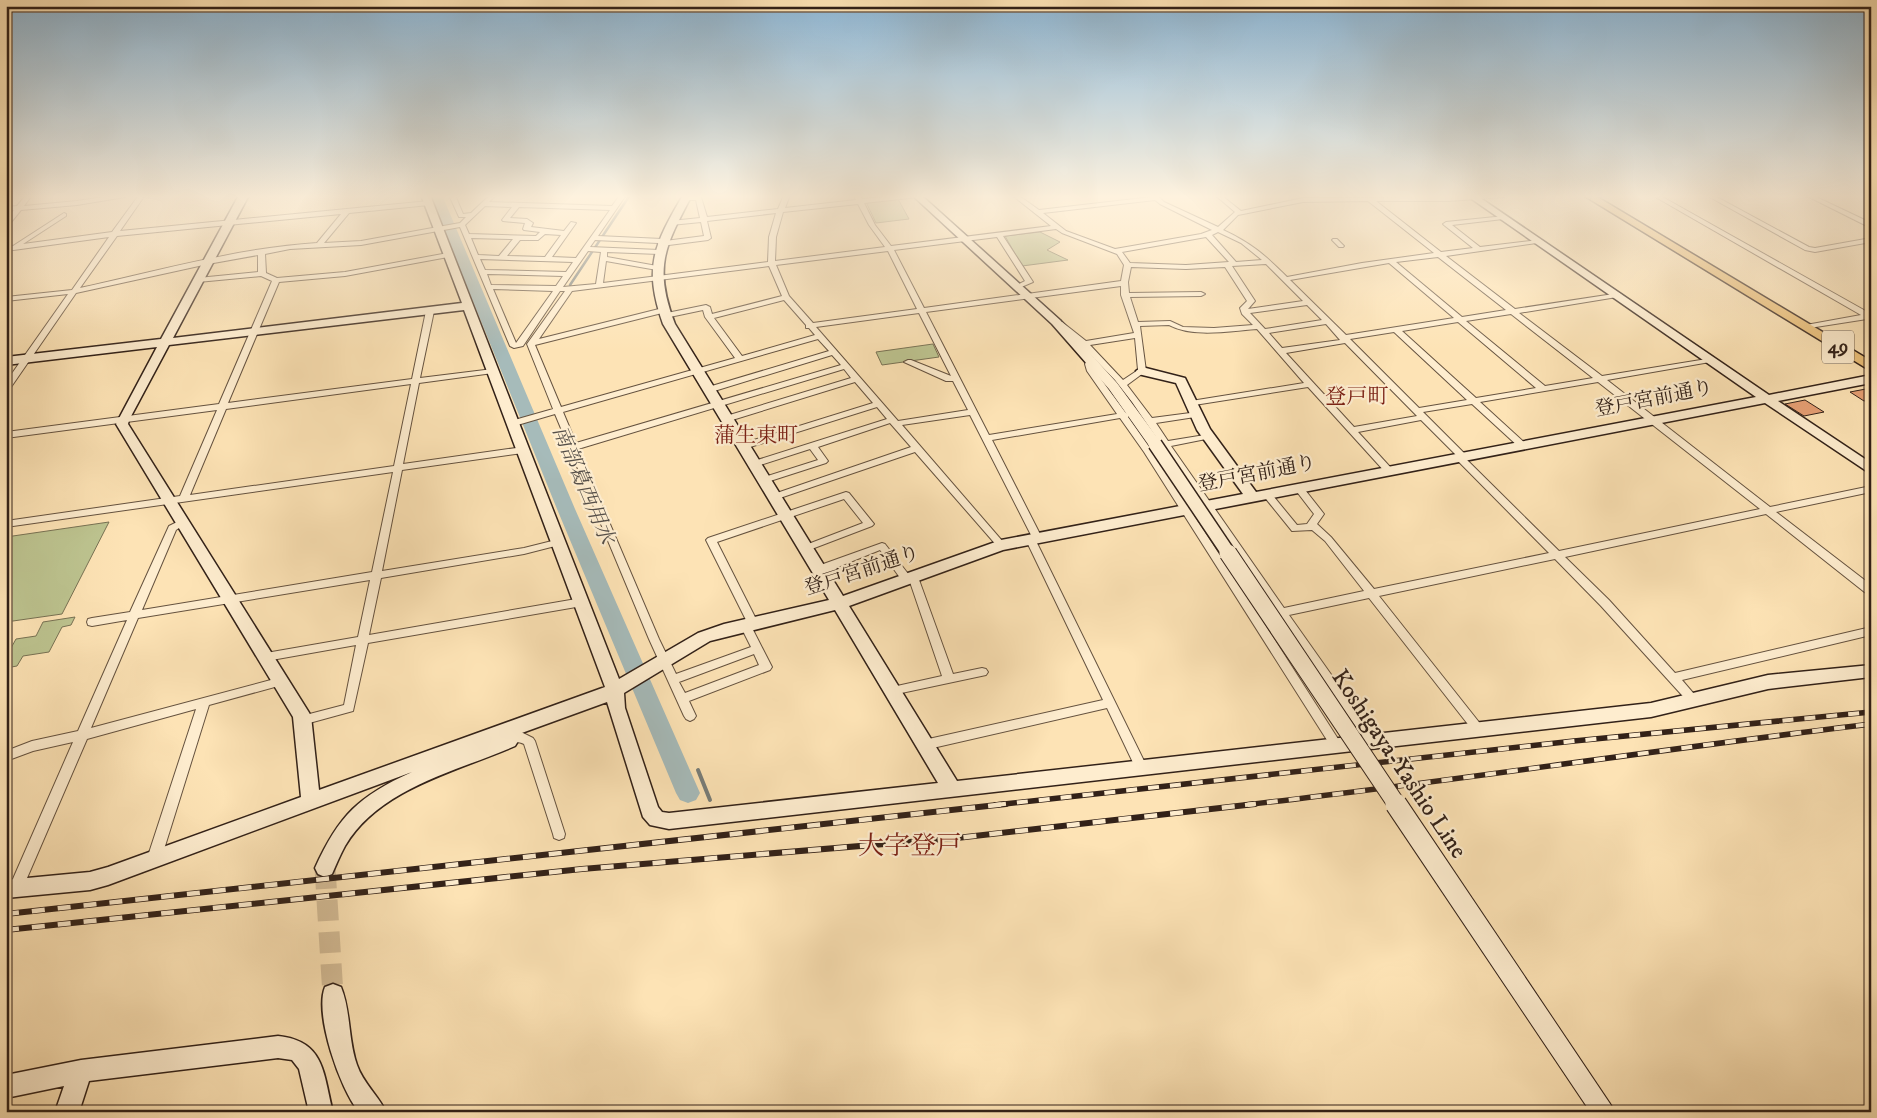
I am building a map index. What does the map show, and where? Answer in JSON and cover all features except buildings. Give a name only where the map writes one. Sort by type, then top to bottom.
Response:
[{"type":"main road","name":"49","points":[[1675,247],[1871,366]]},
{"type":"street","points":[[6,249],[15,247]]},
{"type":"street","points":[[6,388],[104,247]]},
{"type":"street","points":[[216,247],[122,424],[178,499],[182,522],[282,681],[302,720],[311,801]]},
{"type":"street","points":[[6,299],[72,292],[208,262],[297,247]]},
{"type":"street","points":[[445,247],[493,371],[517,422],[524,450],[582,602],[618,687],[616,708],[650,811],[657,819],[669,821],[1651,710],[1768,682],[1871,671]]},
{"type":"street","points":[[472,247],[514,346],[520,344],[585,249],[605,250],[645,247]]},
{"type":"street","points":[[502,257],[510,247]]},
{"type":"street","points":[[547,258],[555,247]]},
{"type":"street","points":[[661,247],[657,273],[664,313],[708,390],[952,789]]},
{"type":"street","points":[[773,247],[772,263],[786,297],[818,337],[1000,545]]},
{"type":"street","points":[[488,287],[570,289],[657,273],[772,263],[897,247]]},
{"type":"street","points":[[975,247],[1029,295],[1122,385],[1150,421],[1160,444],[1208,505],[1281,613],[1372,741]]},
{"type":"street","points":[[1007,247],[1030,282],[1019,286]]},
{"type":"street","points":[[1106,247],[1115,251],[1128,265],[1186,267],[1269,262]]},
{"type":"street","points":[[1115,251],[1140,247]]},
{"type":"street","points":[[1218,247],[1231,264],[1251,301],[1244,308],[1245,312],[1389,471]]},
{"type":"street","points":[[1250,247],[1269,262],[1420,414],[1557,555],[1694,701]]},
{"type":"street","points":[[1430,247],[1871,591]]},
{"type":"street","points":[[1285,279],[1390,261],[1492,247]]},
{"type":"street","points":[[1546,247],[1871,470]]},
{"type":"street","points":[[1748,247],[1870,317]]},
{"type":"street","points":[[1804,247],[1818,250],[1833,247]]},
{"type":"street","points":[[890,248],[986,438],[1141,767]]},
{"type":"street","points":[[599,285],[605,250]]},
{"type":"street","points":[[261,252],[262,274]]},
{"type":"street","points":[[198,280],[262,274],[276,280],[345,274],[448,255]]},
{"type":"street","points":[[476,257],[578,260]]},
{"type":"street","points":[[603,258],[657,273]]},
{"type":"street","points":[[1390,261],[1543,389]]},
{"type":"street","points":[[1128,265],[1125,283],[1126,303],[1135,324],[1142,371]]},
{"type":"street","points":[[482,272],[568,274]]},
{"type":"street","points":[[178,499],[222,406],[276,280]]},
{"type":"street","points":[[809,326],[1125,283]]},
{"type":"street","points":[[531,344],[570,289]]},
{"type":"street","points":[[1125,295],[1201,294]]},
{"type":"street","points":[[1280,351],[1396,330],[1617,295]]},
{"type":"street","points":[[709,317],[786,297]]},
{"type":"street","points":[[1245,312],[1308,302]]},
{"type":"street","points":[[6,361],[467,306]]},
{"type":"street","points":[[531,344],[664,313],[706,307],[709,317],[740,359]]},
{"type":"street","points":[[302,720],[349,708],[417,382],[430,310]]},
{"type":"street","points":[[1806,327],[1870,317]]},
{"type":"street","points":[[1135,324],[1170,323],[1182,329],[1261,330],[1327,322]]},
{"type":"street","points":[[1396,330],[1523,446]]},
{"type":"street","points":[[1080,344],[1137,335]]},
{"type":"street","points":[[517,422],[818,337]]},
{"type":"street","points":[[531,344],[654,639],[690,716]]},
{"type":"street","points":[[1080,344],[1091,360],[1089,364],[1091,370],[1125,415],[1336,745]]},
{"type":"street","points":[[708,390],[832,353]]},
{"type":"street","name":"Koshigaya-Yashio Line","points":[[1091,360],[1160,444],[1603,1112]]},
{"type":"street","points":[[1352,430],[1474,401],[1710,360]]},
{"type":"street","points":[[908,362],[949,379],[956,378]]},
{"type":"street","points":[[574,447],[844,366]]},
{"type":"street","points":[[6,435],[493,371]]},
{"type":"street","points":[[1122,385],[1142,371],[1179,379],[1208,436],[1252,496]]},
{"type":"street","points":[[726,418],[855,379]]},
{"type":"street","name":"登戸宮前通り","points":[[510,734],[595,700],[704,637],[749,624],[839,603],[1000,545],[1033,537],[1654,422],[1871,379]]},
{"type":"street","points":[[1150,421],[1193,409],[1311,384]]},
{"type":"street","points":[[744,446],[878,404]]},
{"type":"street","points":[[754,464],[893,422],[973,412]]},
{"type":"street","points":[[986,438],[1125,415]]},
{"type":"street","points":[[1160,444],[1208,436]]},
{"type":"street","points":[[764,480],[822,460],[812,445]]},
{"type":"street","points":[[774,497],[916,449]]},
{"type":"street","points":[[6,524],[524,450]]},
{"type":"street","points":[[1299,488],[1319,514],[1312,524],[1328,539],[1478,729]]},
{"type":"street","points":[[1255,618],[1871,489]]},
{"type":"street","points":[[1267,494],[1295,529],[1314,526]]},
{"type":"street","points":[[682,698],[766,667],[711,540],[846,495],[869,524],[806,548]]},
{"type":"street","points":[[11,889],[82,735],[172,528],[182,522]]},
{"type":"street","points":[[92,622],[524,551],[560,542]]},
{"type":"street","points":[[819,570],[882,546],[910,578],[949,679]]},
{"type":"street","points":[[266,657],[582,602]]},
{"type":"street","points":[[1672,678],[1871,631]]},
{"type":"street","points":[[674,679],[757,649]]},
{"type":"street","points":[[892,691],[982,672]]},
{"type":"street","points":[[6,756],[32,746],[82,735],[282,681]]},
{"type":"street","points":[[154,859],[204,702]]},
{"type":"street","points":[[924,745],[1111,703]]},
{"type":"street","points":[[11,889],[99,879],[311,801],[510,734],[529,741],[559,834]]},
{"type":"street","points":[[325,868],[336,842],[360,812],[377,798],[400,785],[489,750],[510,734]]},
{"type":"street","points":[[334,995],[348,1075],[360,1097],[374,1112]]},
{"type":"street","points":[[6,1087],[81,1071],[278,1047],[294,1049],[303,1055],[309,1067],[321,1112]]},
{"type":"street","points":[[67,1112],[81,1071]]},
{"type":"green space","points":[[1011,247],[1052,247],[1047,250],[1068,260],[1022,266]]},
{"type":"green space","points":[[933,344],[939,357],[882,365],[876,352]]},
{"type":"green space","points":[[109,522],[62,614],[6,622],[6,537]]},
{"type":"green space","points":[[75,617],[71,625],[62,627],[49,652],[23,656],[17,666],[6,668],[6,657],[16,639],[36,636],[43,622]]},
{"type":"waterway","name":"南部葛西用水","points":[[458,247],[566,509],[688,793]]},
{"type":"waterway","points":[[570,285],[595,247]]},
{"type":"waterway","points":[[698,770],[710,800]]},
{"type":"tunnel","points":[[325,868],[333,995]]},
{"type":"railway","points":[[995,805],[1574,741],[1871,712]]},
{"type":"railway","points":[[1245,805],[1871,724]]},
{"type":"railway","points":[[6,914],[1006,804]]},
{"type":"railway","points":[[6,930],[582,869],[957,838],[1255,804]]},
{"type":"district","name":"登戸町","points":[[1357,397]]},
{"type":"district","name":"蒲生東町","points":[[756,436]]},
{"type":"district","name":"大字登戸","points":[[910,846]]}]
